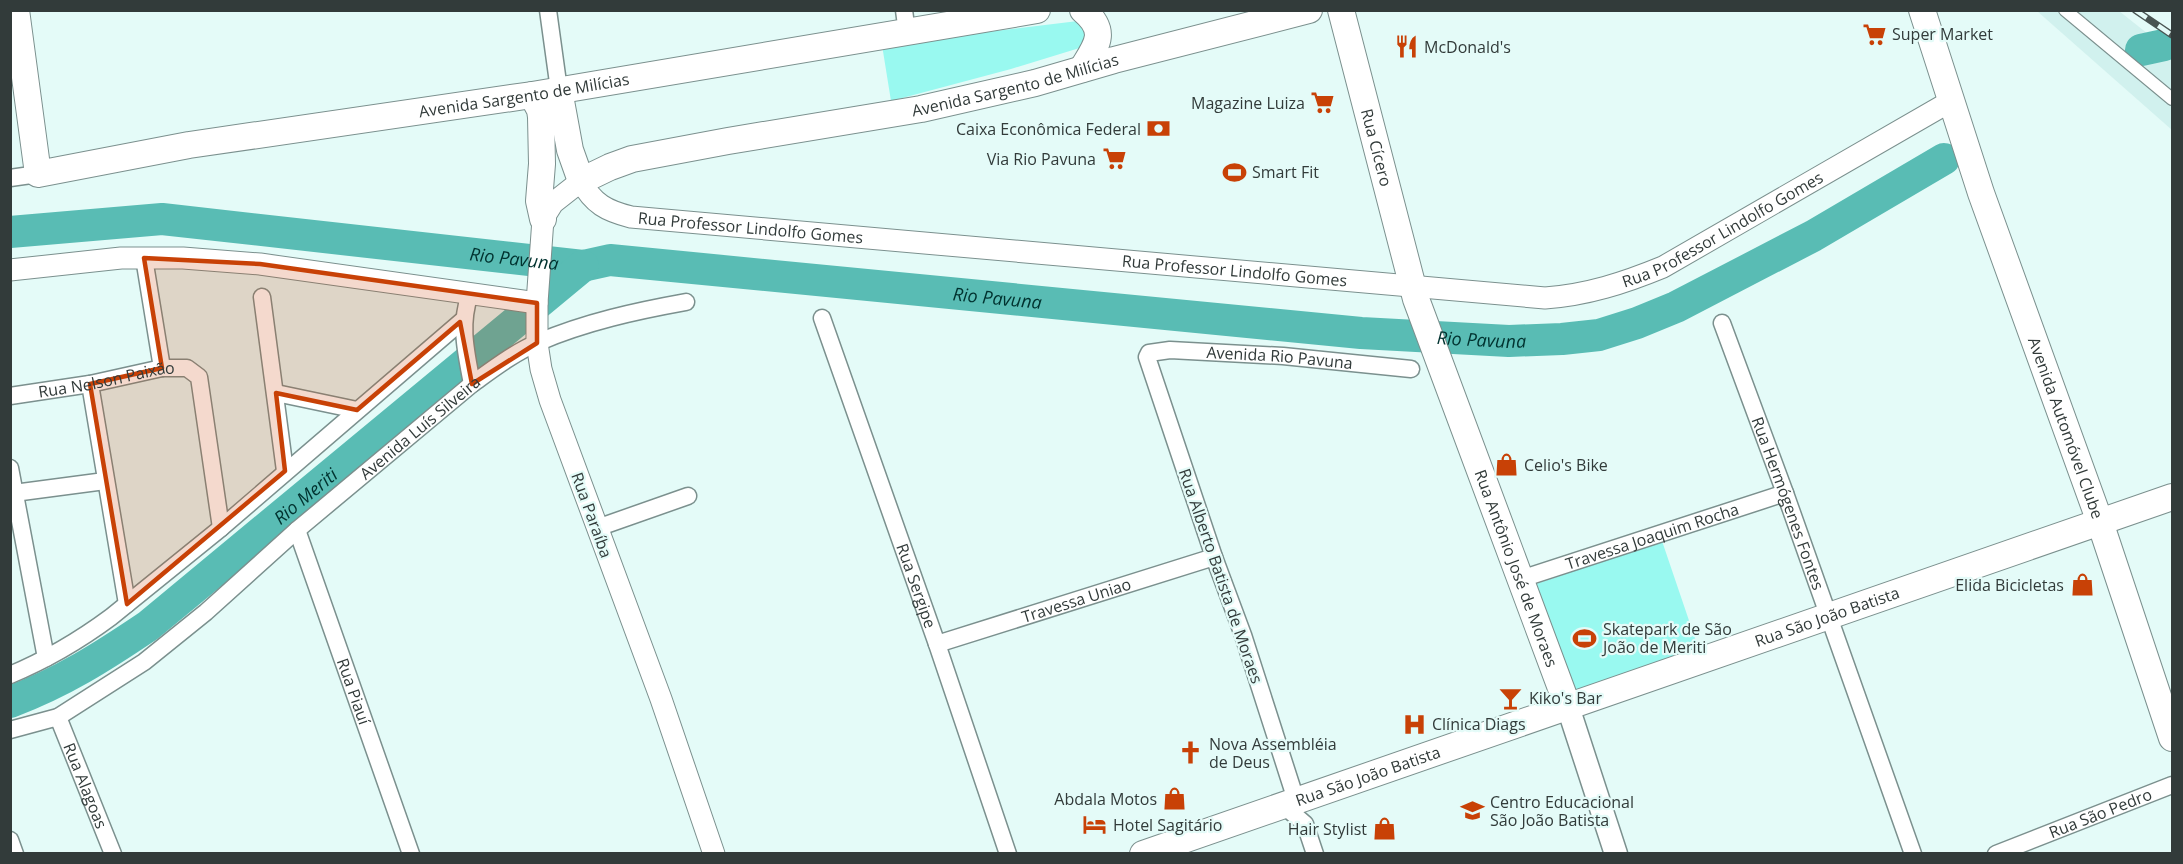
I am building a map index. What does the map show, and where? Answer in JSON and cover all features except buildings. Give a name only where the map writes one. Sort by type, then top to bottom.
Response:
[{"type":"main road","points":[[16,10],[38,174]]},
{"type":"main road","name":"Avenida Sargento de Milícias","points":[[38,174],[189,145],[532,95],[905,22],[1037,10]]},
{"type":"main road","points":[[1082,69],[1097,45],[1099,32],[1083,10]]},
{"type":"main road","points":[[1148,51],[1250,10]]},
{"type":"main road","name":"Avenida Sargento de Milícias","points":[[581,181],[632,159],[921,109],[1035,83],[1148,51],[1309,10]]},
{"type":"main road","name":"Rua Cícero","points":[[1341,10],[1415,294]]},
{"type":"main road","name":"Avenida Automóvel Clube","points":[[1922,10],[1978,183],[2100,522],[2172,738]]},
{"type":"main road","name":"Rua Professor Lindolfo Gomes","points":[[559,90],[570,150],[581,181]]},
{"type":"main road","points":[[532,95],[541,117],[542,164],[539,201],[543,219]]},
{"type":"main road","name":"Rua Antônio José de Moraes","points":[[1415,294],[1568,707],[1616,854]]},
{"type":"main road","name":"Rua São João Batista","points":[[1143,854],[1299,806],[1568,707],[2172,497]]},
{"type":"street","points":[[548,10],[559,90]]},
{"type":"street","points":[[2065,10],[2172,99]]},
{"type":"street","name":"Rua Professor Lindolfo Gomes","points":[[581,181],[587,193],[601,207],[631,217],[1415,294],[1545,298],[1590,292],[1637,278],[1684,256],[1954,110]]},
{"type":"street","name":"Avenida Sargento de Milícias","points":[[10,178],[38,174]]},
{"type":"street","points":[[543,219],[553,203],[581,181]]},
{"type":"street","name":"Rua Paraíba","points":[[543,219],[533,299],[541,369],[550,400],[661,699],[714,854]]},
{"type":"street","points":[[10,270],[121,258],[183,258],[260,264],[470,294],[533,299]]},
{"type":"street","points":[[144,258],[162,368]]},
{"type":"street","points":[[470,294],[463,328],[471,379]]},
{"type":"street","points":[[262,297],[285,471]]},
{"type":"street","name":"Avenida Luís Silveira","points":[[10,730],[58,717],[144,662],[206,612],[471,379],[537,343],[586,324],[626,313],[686,302]]},
{"type":"street","name":"Rua Sergipe","points":[[822,318],[1008,854]]},
{"type":"street","name":"Rua Hermógenes Fontes","points":[[1722,323],[1913,854]]},
{"type":"street","points":[[10,675],[46,658],[93,631],[221,528],[357,410],[463,328]]},
{"type":"street","name":"Avenida Rio Pavuna","points":[[1149,352],[1170,350],[1283,356],[1411,369]]},
{"type":"street","name":"Rua Alberto Batista de Moraes","points":[[1149,352],[1148,362],[1243,635],[1315,854]]},
{"type":"street","name":"Rua Nelson Paixão","points":[[10,396],[90,384],[162,368],[187,368],[199,377],[221,528]]},
{"type":"street","points":[[90,384],[126,604]]},
{"type":"street","points":[[276,393],[357,410]]},
{"type":"street","points":[[10,468],[46,658]]},
{"type":"street","points":[[14,493],[105,481]]},
{"type":"street","name":"Travessa Joaquim Rocha","points":[[1521,579],[1785,493]]},
{"type":"street","points":[[597,528],[688,496]]},
{"type":"street","name":"Rua Piauí","points":[[297,530],[411,854]]},
{"type":"street","name":"Travessa Uniao","points":[[937,644],[1214,557]]},
{"type":"street","name":"Rua Alagoas","points":[[58,717],[112,853]]},
{"type":"street","name":"Rua São Pedro","points":[[1996,854],[2172,785]]},
{"type":"street","points":[[10,840],[15,854]]},
{"type":"highlighted area","points":[[144,258],[260,264],[537,303],[537,343],[472,384],[460,322],[357,410],[276,393],[285,471],[127,604],[90,384],[162,368]]},
{"type":"shaded area","points":[[2037,11],[2119,11],[2172,53],[2172,130]]},
{"type":"shaded area","points":[[1086,21],[1086,46],[891,101],[882,45]]},
{"type":"shaded area","points":[[1662,541],[1699,650],[1574,693],[1536,584]]},
{"type":"waterway","name":"Rio Pavuna","points":[[2141,50],[2164,45]]},
{"type":"waterway","name":"Rio Pavuna","points":[[10,232],[162,219],[583,266],[610,260],[1361,333],[1509,341],[1562,339],[1599,335],[1676,307],[1813,236],[1944,159]]},
{"type":"waterway","name":"Rio Meriti","points":[[10,702],[82,668],[148,626],[583,266]]},
{"type":"railway","points":[[2135,10],[2172,35]]},
{"type":"place","name":"Super Market","points":[[1874,34]]},
{"type":"place","name":"McDonald's","points":[[1406,47]]},
{"type":"place","name":"Magazine Luiza","points":[[1323,103]]},
{"type":"place","name":"Caixa Econômica Federal","points":[[1159,129]]},
{"type":"place","name":"Via Rio Pavuna","points":[[1114,159]]},
{"type":"place","name":"Smart Fit","points":[[1234,172]]},
{"type":"place","name":"Celio's Bike","points":[[1506,465]]},
{"type":"place","name":"Elida Bicicletas","points":[[2082,585]]},
{"type":"place","name":"Skatepark de São João de Meriti","points":[[1585,638]]},
{"type":"place","name":"Kiko's Bar","points":[[1511,698]]},
{"type":"place","name":"Clínica Diags","points":[[1414,724]]},
{"type":"place","name":"Nova Assembléia de Deus","points":[[1191,753]]},
{"type":"place","name":"Abdala Motos","points":[[1175,799]]},
{"type":"place","name":"Centro Educacional São João Batista","points":[[1472,811]]},
{"type":"place","name":"Hotel Sagitário","points":[[1095,825]]},
{"type":"place","name":"Hair Stylist","points":[[1385,829]]}]
